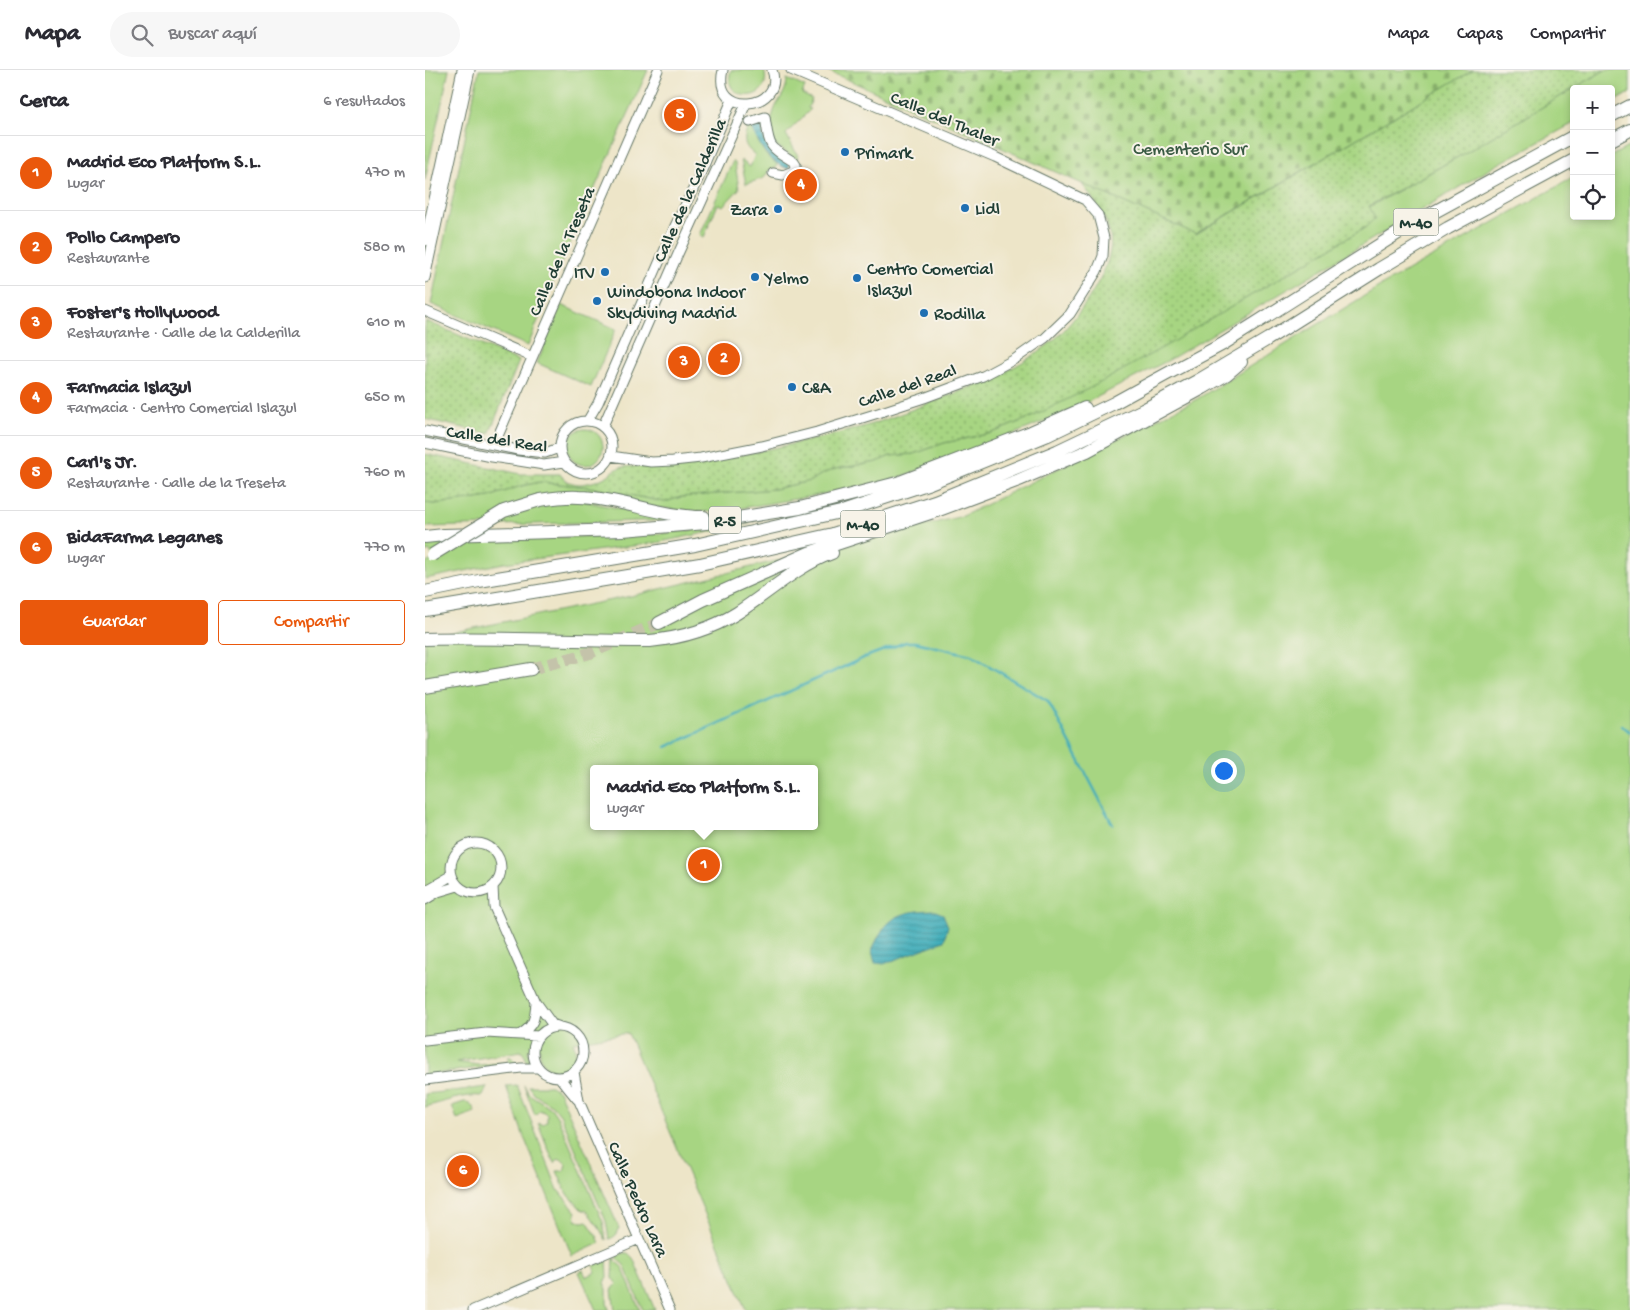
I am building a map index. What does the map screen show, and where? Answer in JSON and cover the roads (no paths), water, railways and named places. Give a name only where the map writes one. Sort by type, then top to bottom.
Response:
[{"type":"highway","points":[[1615,114],[1630,106]]},
{"type":"highway","points":[[1615,138],[1630,130]]},
{"type":"highway","name":"M-40","points":[[425,592],[479,581],[695,545],[845,511],[930,483],[1048,435],[1114,403],[1223,344],[1263,317],[1415,223],[1570,138]]},
{"type":"highway","name":"M-40","points":[[425,610],[700,564],[843,531],[935,501],[1057,451],[1143,410],[1199,380],[1268,339],[1448,228],[1570,162]]},
{"type":"highway","name":"M-40","points":[[825,501],[897,483],[1031,432],[1139,381],[1219,337],[1263,317]]},
{"type":"highway","name":"M-40","points":[[425,639],[650,641],[672,639],[696,633],[737,613],[790,576],[824,556],[965,506],[1007,488],[1019,480],[1087,451],[1227,374],[1268,339]]},
{"type":"highway","points":[[659,623],[712,596],[809,553],[939,510],[1019,480]]},
{"type":"highway","points":[[428,557],[504,511],[556,497],[580,497],[664,513],[700,517],[741,514],[825,501]]},
{"type":"highway","name":"R-5","points":[[425,537],[623,530],[741,518],[800,508],[825,501]]},
{"type":"highway","points":[[425,687],[531,669]]},
{"type":"street","points":[[425,241],[462,70]]},
{"type":"street","points":[[425,278],[470,70]]},
{"type":"street","name":"Calle de la Treseta","points":[[494,445],[659,70]]},
{"type":"street","points":[[723,70],[721,78],[724,90],[732,100],[747,104],[758,102],[767,95],[773,85],[772,70]]},
{"type":"street","name":"Calle del Thaler","points":[[791,70],[995,157],[1085,200]]},
{"type":"street","name":"Calle de la Calderilla","points":[[588,420],[598,403],[732,100]]},
{"type":"street","name":"Calle de la Calderilla","points":[[603,426],[678,254],[747,104]]},
{"type":"street","points":[[750,122],[765,117],[769,142],[775,150],[796,165],[793,171],[783,175],[773,173]]},
{"type":"street","name":"Calle del Real","points":[[588,420],[577,422],[567,428],[561,437],[559,448],[564,462],[573,470],[584,474],[595,472],[605,466],[611,456],[651,462],[673,461],[701,458],[763,446],[817,432],[924,398],[983,376],[1015,359],[1045,338],[1070,314],[1097,270],[1103,256],[1103,238],[1098,215],[1085,200]]},
{"type":"street","points":[[425,311],[532,357]]},
{"type":"street","points":[[588,420],[603,426],[610,434],[613,445],[611,456]]},
{"type":"street","name":"Calle del Real","points":[[425,430],[494,445],[545,452],[559,448]]},
{"type":"street","name":"Calle del Real","points":[[425,443],[492,457],[544,465],[564,462]]},
{"type":"street","points":[[471,843],[487,846],[499,858],[501,873],[493,886],[487,891],[479,893],[469,892],[458,886],[451,876],[450,867],[452,859],[463,846],[471,843]]},
{"type":"street","points":[[425,891],[451,876]]},
{"type":"street","points":[[425,900],[438,892],[458,886]]},
{"type":"street","points":[[493,886],[494,907],[536,1002],[552,1024],[574,1032],[582,1044],[582,1059],[574,1072],[567,1076],[559,1077],[545,1073],[539,1068],[533,1052],[540,1035],[550,1028],[560,1027]]},
{"type":"street","points":[[479,893],[494,907]]},
{"type":"street","points":[[536,1002],[540,1035]]},
{"type":"street","points":[[518,1035],[528,1030],[532,1024],[536,1002]]},
{"type":"street","points":[[425,1040],[486,1034],[540,1035]]},
{"type":"street","points":[[425,1080],[521,1068],[539,1068]]},
{"type":"street","name":"Calle Pedro Lara","points":[[574,1072],[579,1101],[670,1310]]},
{"type":"street","name":"Calle Pedro Lara","points":[[559,1077],[579,1101]]},
{"type":"street","points":[[473,1310],[639,1239]]},
{"type":"water","points":[[761,122],[768,148],[790,164],[788,169],[769,157],[758,141],[751,128]]},
{"type":"water","points":[[933,910],[943,914],[948,926],[944,941],[884,964],[875,963],[872,951],[882,931],[894,918],[911,912]]},
{"type":"waterway","points":[[666,747],[868,656],[906,642],[915,642],[971,655],[1048,701],[1113,825]]},
{"type":"waterway","points":[[1622,725],[1630,732]]},
{"type":"tunnel","points":[[531,669],[590,653],[659,623]]},
{"type":"place","name":"Carl's Jr.","points":[[680,115]]},
{"type":"place","name":"Primark","points":[[845,152]]},
{"type":"place","name":"Farmacia Islazul","points":[[801,185]]},
{"type":"place","name":"Lidl","points":[[965,208]]},
{"type":"place","name":"Zara","points":[[778,209]]},
{"type":"place","name":"ITV","points":[[605,272]]},
{"type":"place","name":"Yelmo","points":[[755,277]]},
{"type":"place","name":"Centro Comercial Islazul","points":[[857,278]]},
{"type":"place","name":"Windobona Indoor Skydiving Madrid","points":[[597,301]]},
{"type":"place","name":"Rodilla","points":[[924,313]]},
{"type":"place","name":"Pollo Campero","points":[[724,359]]},
{"type":"place","name":"Foster's Hollywood","points":[[684,362]]},
{"type":"place","name":"C&A","points":[[792,387]]},
{"type":"place","name":"Madrid Eco Platform S.L.","points":[[704,865]]},
{"type":"place","name":"BidaFarma Leganes","points":[[463,1171]]},
{"type":"park label","name":"Cementerio Sur","points":[[1190,148]]}]
